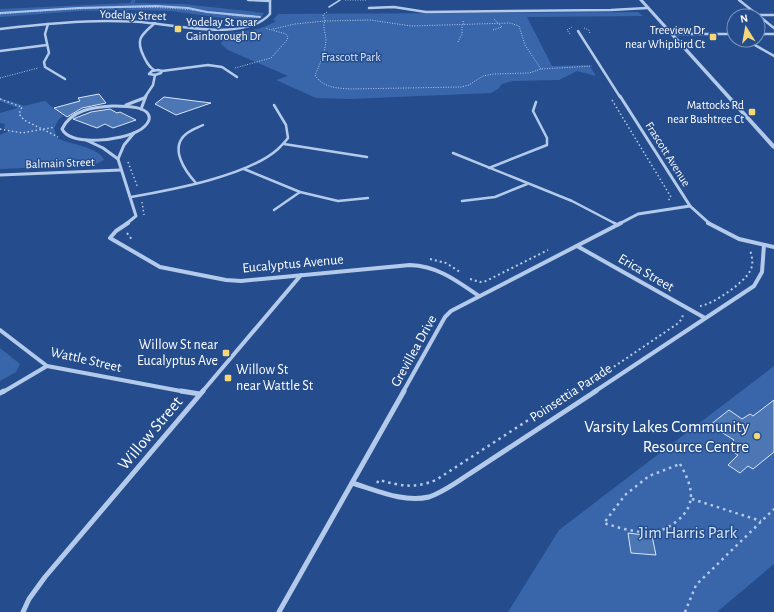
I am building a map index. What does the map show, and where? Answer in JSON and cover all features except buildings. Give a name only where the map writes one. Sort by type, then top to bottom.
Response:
[{"type":"street","points":[[248,0],[270,0],[270,15],[263,21]]},
{"type":"street","points":[[641,0],[666,28],[674,34],[678,41],[774,147]]},
{"type":"street","points":[[739,0],[749,8]]},
{"type":"street","points":[[369,8],[394,8],[426,12],[606,10],[647,8]]},
{"type":"street","name":"Yodelay Street","points":[[0,29],[48,24],[124,22],[155,23],[197,29],[219,30],[246,27],[263,21]]},
{"type":"street","points":[[766,22],[774,28]]},
{"type":"street","points":[[155,23],[142,35],[138,43],[139,49],[149,67],[154,70],[162,71],[208,65],[222,67],[237,77]]},
{"type":"street","points":[[48,24],[45,34],[49,53],[44,62],[45,67],[65,79]]},
{"type":"street","name":"Frascott Avenue","points":[[578,31],[690,206],[701,218],[721,231],[774,247]]},
{"type":"street","points":[[674,34],[726,34]]},
{"type":"street","points":[[0,51],[47,45]]},
{"type":"street","points":[[756,48],[774,56]]},
{"type":"street","points":[[154,70],[149,73],[155,75],[160,74],[162,71]]},
{"type":"street","points":[[140,109],[144,98],[154,86],[155,75]]},
{"type":"street","points":[[131,197],[118,159],[104,148],[86,140],[69,136],[64,133],[62,127],[69,118],[84,110],[104,106],[125,105],[144,98]]},
{"type":"street","points":[[118,159],[124,145],[149,121],[148,114],[140,109],[125,105]]},
{"type":"street","points":[[86,140],[111,140],[135,133]]},
{"type":"street","name":"Balmain Street","points":[[0,175],[121,170]]},
{"type":"street","name":"Eucalyptus Avenue","points":[[131,197],[136,216],[133,220],[112,234],[110,238],[151,263],[170,270],[226,280],[241,281],[410,265],[426,265],[441,271],[479,296]]},
{"type":"street","name":"Grevillea Drive","points":[[279,612],[445,317],[451,311],[638,214],[690,206]]},
{"type":"street","name":"Poinsettia Parade","points":[[352,484],[410,498],[428,497],[437,494],[754,286],[761,277],[764,245]]},
{"type":"street","name":"Erica Street","points":[[577,246],[705,318]]},
{"type":"street","name":"Willow Street","points":[[23,612],[29,599],[45,577],[301,275]]},
{"type":"street","name":"Wattle Street","points":[[0,330],[47,366],[200,394]]},
{"type":"street","points":[[0,393],[47,366]]},
{"type":"lane","points":[[329,7],[340,0]]},
{"type":"lane","points":[[489,168],[547,145],[547,138],[533,111],[536,102]]},
{"type":"lane","points":[[131,197],[196,183],[244,169],[262,160],[284,144],[288,138],[286,125],[274,104]]},
{"type":"lane","points":[[196,183],[188,175],[179,159],[179,145],[185,135],[203,125]]},
{"type":"lane","points":[[284,144],[367,157]]},
{"type":"lane","points":[[453,153],[572,201],[619,225]]},
{"type":"lane","points":[[244,169],[300,192],[338,201],[368,198]]},
{"type":"lane","points":[[462,201],[494,197],[527,184]]},
{"type":"lane","points":[[274,210],[300,192]]},
{"type":"path","points":[[344,1],[370,0]]},
{"type":"path","points":[[0,14],[107,8],[164,8],[251,18],[263,21]]},
{"type":"path","points":[[330,10],[323,15],[325,21],[323,26],[326,38],[323,58],[315,75],[317,79],[329,86],[351,90],[461,87],[469,85],[479,78],[488,75],[529,73],[541,69],[601,65]]},
{"type":"path","points":[[493,30],[502,27],[494,19]]},
{"type":"path","points":[[273,30],[295,24],[325,21],[370,20],[411,26],[498,23],[515,24],[518,22]]},
{"type":"path","points":[[458,42],[462,34],[463,20]]},
{"type":"path","points":[[226,70],[271,58],[285,43],[288,37],[283,32],[263,27],[269,24]]},
{"type":"path","points":[[515,24],[520,29],[525,45],[541,69]]},
{"type":"path","points":[[572,36],[567,30],[576,27]]},
{"type":"path","points":[[581,27],[589,30],[591,37]]},
{"type":"path","points":[[588,62],[594,69]]},
{"type":"path","points":[[0,78],[45,67]]},
{"type":"path","points":[[610,96],[671,197],[668,201],[664,202]]},
{"type":"path","points":[[0,100],[22,107]]},
{"type":"path","points":[[0,129],[12,133],[23,134],[42,128],[62,127]]},
{"type":"path","points":[[127,158],[145,211],[143,218]]},
{"type":"path","points":[[128,230],[127,235],[135,243]]},
{"type":"path","points":[[427,258],[446,263],[471,279],[480,282],[486,281],[548,250]]},
{"type":"path","points":[[375,490],[379,480],[407,488],[424,486],[436,480],[575,389],[587,385],[677,324],[682,319],[683,313],[688,309],[695,305],[709,304],[746,278],[753,262],[753,256],[750,250]]},
{"type":"path","points":[[680,464],[688,476],[692,490],[692,499],[684,516],[670,526],[652,532],[626,530],[604,523],[625,495],[649,476],[680,464]]},
{"type":"path","points":[[692,499],[761,521]]},
{"type":"path","points":[[685,612],[696,585],[774,509]]},
{"type":"green space","points":[[132,0],[136,0],[134,3],[183,4],[264,13],[261,18],[255,20],[223,18],[171,11],[128,10],[122,19],[117,19],[124,10],[81,11],[0,17],[0,9],[130,3]]},
{"type":"green space","name":"Frascott Park","points":[[638,12],[643,16],[527,17],[552,66],[589,65],[596,76],[577,71],[559,80],[512,81],[502,84],[498,89],[491,93],[350,99],[316,98],[276,80],[288,76],[228,50],[221,44],[226,33],[264,27],[276,21],[273,20],[278,14]]},
{"type":"green space","points":[[0,98],[24,106],[45,101],[63,116],[59,119],[54,128],[57,138],[97,152],[104,160],[94,165],[0,169],[0,135],[9,131],[4,128],[5,124],[0,123],[0,113],[18,108],[0,101]]},
{"type":"green space","points":[[0,348],[20,364],[16,372],[0,381]]},
{"type":"green space","name":"Jim Harris Park","points":[[774,366],[774,564],[717,612],[508,612],[559,530]]},
{"type":"waterway","points":[[0,13],[78,8],[156,6],[188,8],[207,12],[260,17]]},
{"type":"place","name":"Yodelay St near Gainborough Dr","points":[[178,29]]},
{"type":"place","name":"Treeview Dr near Whipbird Ct","points":[[713,37]]},
{"type":"place","name":"Mattocks Rd near Bushtree Ct","points":[[752,112]]},
{"type":"place","name":"Willow St near Eucalyptus Ave","points":[[226,353]]},
{"type":"place","name":"Willow St near Wattle St","points":[[228,378]]},
{"type":"place","name":"Varsity Lakes Community Resource Centre","points":[[757,436]]}]
